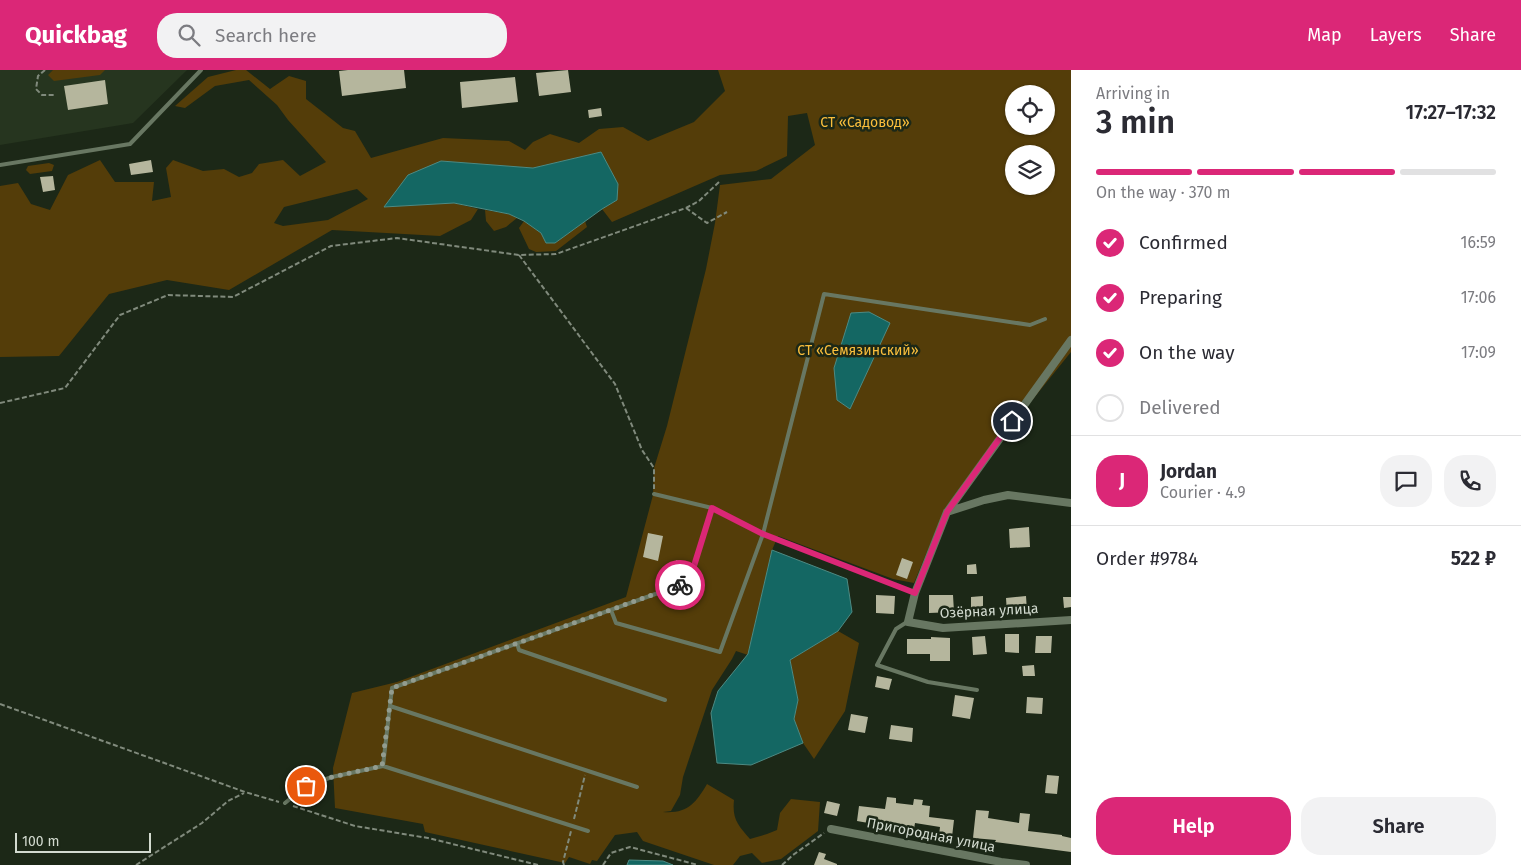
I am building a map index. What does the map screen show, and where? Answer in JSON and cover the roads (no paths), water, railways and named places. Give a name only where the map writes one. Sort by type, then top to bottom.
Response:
[{"type":"street","points":[[908,622],[915,593],[947,512],[1071,340]]},
{"type":"street","points":[[947,512],[984,500],[1008,495],[1071,502]]},
{"type":"street","name":"Озёрная улица","points":[[908,622],[943,628],[1071,620]]},
{"type":"street","name":"Пригородная улица","points":[[831,829],[1001,862],[1026,865]]},
{"type":"lane","points":[[0,165],[130,144],[201,70]]},
{"type":"lane","points":[[611,610],[616,623],[720,652],[763,534],[824,294],[1030,325],[1045,319]]},
{"type":"lane","points":[[654,494],[712,508],[763,534],[915,593]]},
{"type":"lane","points":[[382,766],[392,688],[689,582],[712,508]]},
{"type":"lane","points":[[908,622],[896,629],[877,665],[928,682],[977,690]]},
{"type":"lane","points":[[517,643],[519,650],[665,700]]},
{"type":"lane","points":[[390,706],[637,787]]},
{"type":"lane","points":[[286,804],[306,786],[332,777],[382,766],[588,831]]},
{"type":"water","points":[[601,152],[618,184],[617,200],[555,243],[546,243],[541,233],[524,221],[509,214],[454,203],[384,207],[408,175],[441,161],[533,168]]},
{"type":"water","points":[[869,312],[890,323],[850,409],[837,400],[834,368],[851,313]]},
{"type":"water","points":[[772,550],[847,579],[852,612],[838,631],[790,660],[798,700],[794,719],[803,743],[751,765],[717,763],[711,713],[718,691],[748,654]]},
{"type":"water","points":[[629,860],[663,861],[673,865],[627,865]]},
{"type":"park label","name":"СТ «Садовод»","points":[[865,122]]},
{"type":"park label","name":"СТ «Семязинский»","points":[[858,350]]}]
